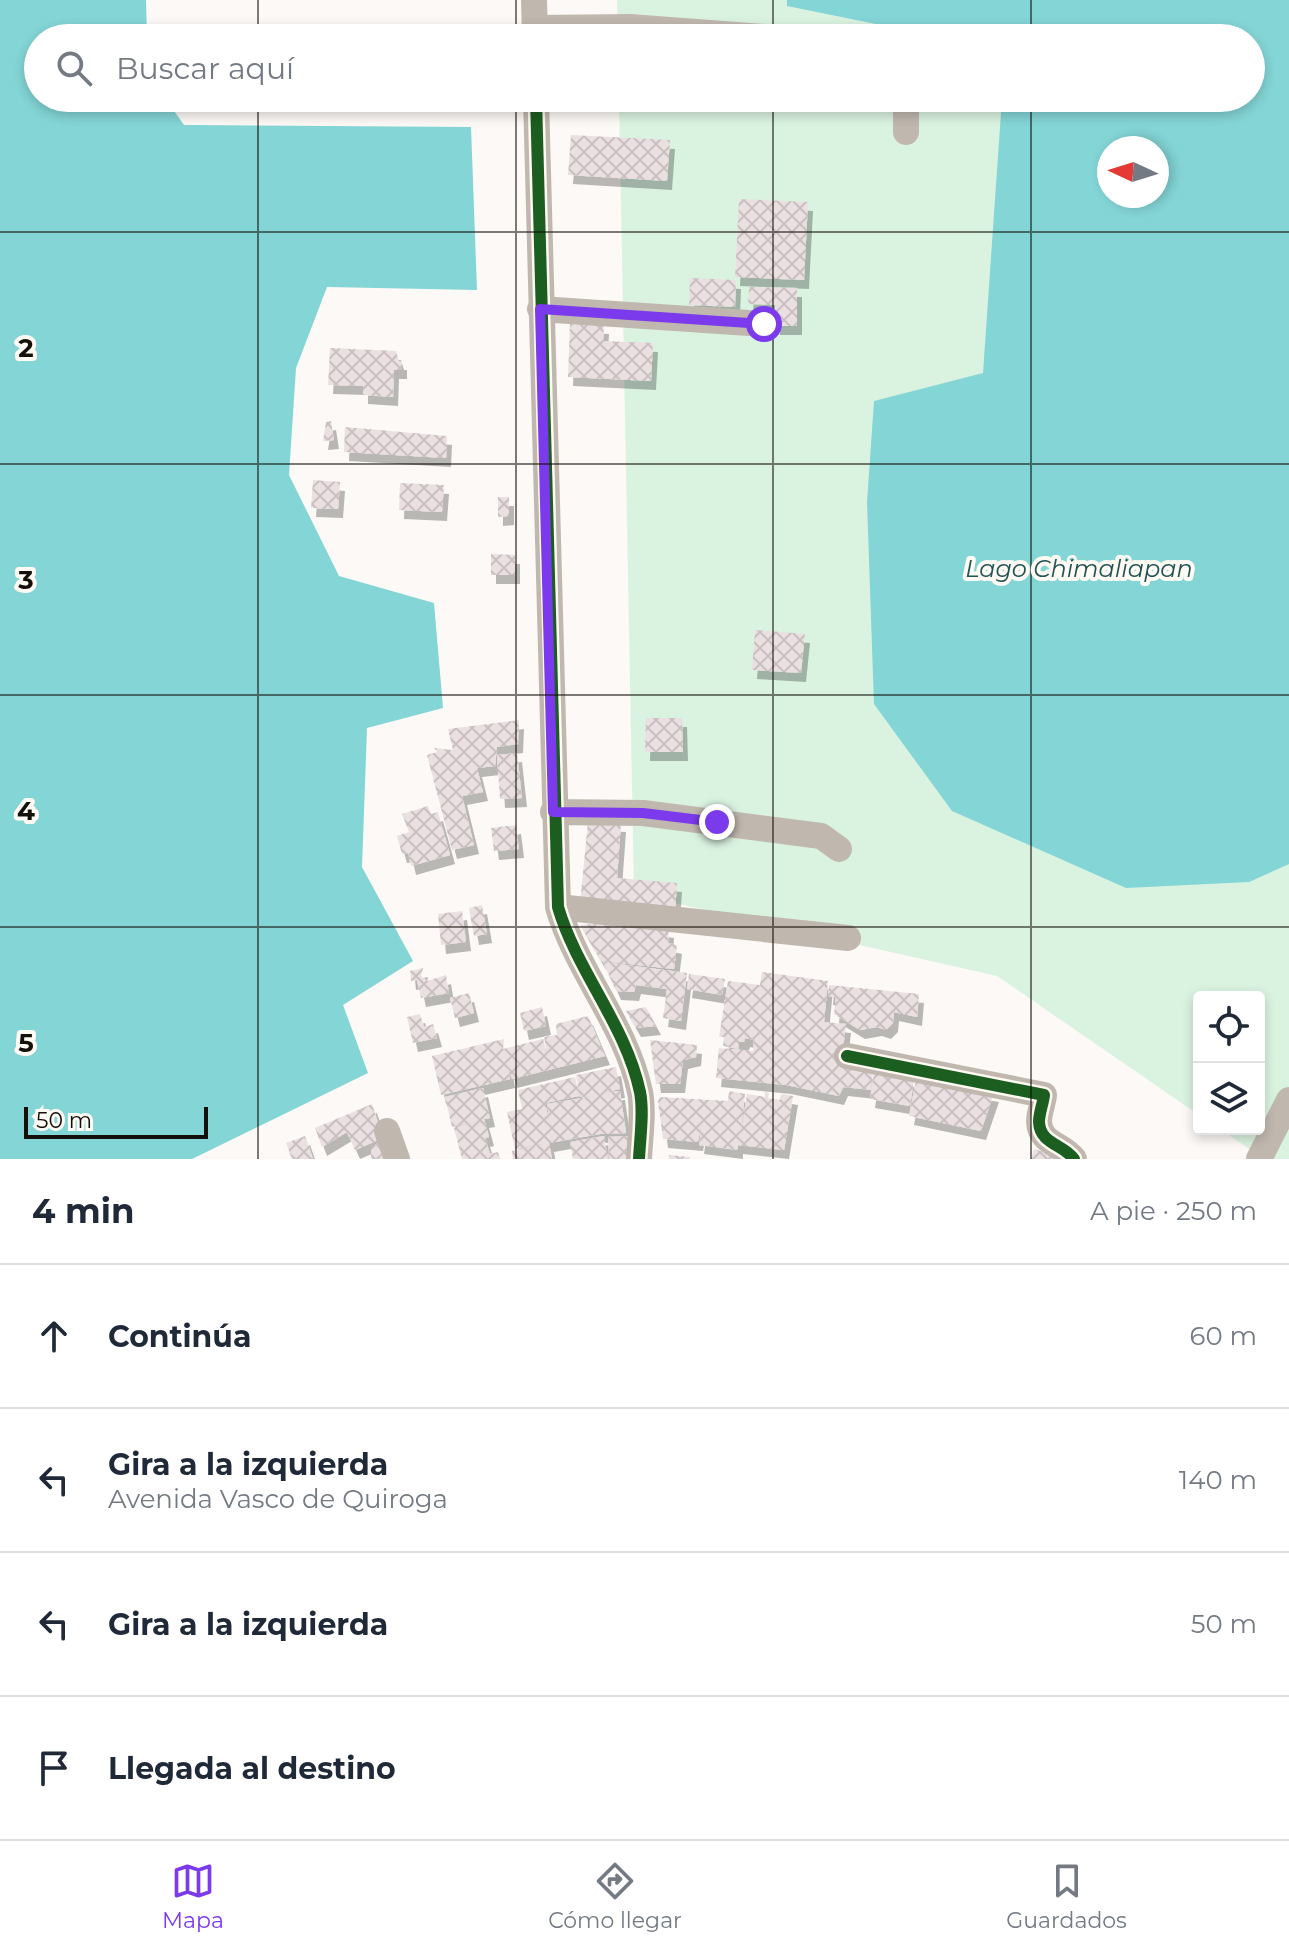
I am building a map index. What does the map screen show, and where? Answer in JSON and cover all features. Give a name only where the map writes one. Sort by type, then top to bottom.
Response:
[{"type":"street","points":[[534,0],[535,24]]},
{"type":"street","points":[[536,112],[553,812],[558,907],[569,944],[621,1039],[641,1094],[639,1159]]},
{"type":"street","points":[[906,112],[906,132]]},
{"type":"street","points":[[540,309],[764,324]]},
{"type":"street","points":[[553,812],[643,813],[821,836],[839,849]]},
{"type":"street","points":[[558,907],[848,938]]},
{"type":"street","points":[[847,1056],[1044,1095],[1040,1130],[1047,1141],[1064,1148],[1074,1159]]},
{"type":"street","points":[[1259,1159],[1289,1100]]},
{"type":"street","points":[[387,1131],[397,1159]]},
{"type":"green space","points":[[617,0],[1289,0],[1289,1159],[1264,1159],[1229,1135],[1265,1135],[1265,991],[1193,991],[1193,1111],[997,976],[634,894],[619,112],[1265,112],[1265,24],[618,24]]},
{"type":"water","points":[[0,0],[146,0],[147,24],[24,24],[24,112],[175,112],[184,125],[471,127],[477,290],[327,287],[296,368],[289,475],[339,576],[434,603],[443,708],[367,728],[362,867],[413,961],[343,1005],[368,1073],[192,1159],[0,1159]]},
{"type":"water","name":"Lago Chimaliapan","points":[[787,0],[1289,0],[1289,864],[1249,882],[1126,888],[952,811],[874,704],[867,502],[874,401],[983,373],[1001,112],[1265,112],[1265,24],[876,24],[787,6]]},
{"type":"building","points":[[571,135],[670,140],[667,181],[568,175]]},
{"type":"building","points":[[739,199],[808,202],[804,280],[735,277]]},
{"type":"building","points":[[690,278],[736,280],[735,307],[689,305]]},
{"type":"building","points":[[749,287],[797,288],[797,326],[775,326],[775,305],[748,304]]},
{"type":"building","points":[[570,323],[604,325],[603,341],[653,343],[651,381],[568,377]]},
{"type":"building","points":[[330,348],[396,351],[399,361],[402,361],[402,370],[394,370],[393,397],[363,395],[363,386],[328,385]]},
{"type":"building","points":[[331,421],[334,440],[323,441],[326,422]]},
{"type":"building","points":[[345,427],[447,436],[446,458],[344,452]]},
{"type":"building","points":[[313,480],[340,482],[338,509],[311,508]]},
{"type":"building","points":[[400,483],[444,485],[442,512],[399,510]]},
{"type":"building","points":[[498,497],[509,497],[509,516],[498,517]]},
{"type":"building","points":[[491,554],[515,555],[515,575],[491,575]]},
{"type":"building","points":[[755,630],[805,634],[801,673],[752,670]]},
{"type":"building","points":[[646,718],[682,718],[683,752],[645,752]]},
{"type":"building","points":[[519,720],[518,744],[497,747],[495,766],[477,768],[483,792],[462,796],[474,845],[452,850],[427,755],[437,752],[434,748],[453,750],[448,729]]},
{"type":"building","points":[[517,753],[522,798],[500,799],[497,755]]},
{"type":"building","points":[[428,806],[431,814],[438,812],[450,855],[411,866],[408,853],[402,854],[397,836],[409,832],[402,814]]},
{"type":"building","points":[[588,821],[621,823],[617,878],[677,883],[675,912],[580,904]]},
{"type":"building","points":[[516,825],[519,849],[494,851],[491,828]]},
{"type":"building","points":[[482,905],[487,934],[474,936],[469,908]]},
{"type":"building","points":[[462,911],[466,942],[441,945],[438,914]]},
{"type":"building","points":[[618,922],[669,929],[668,943],[677,945],[674,969],[601,961],[580,925]]},
{"type":"building","points":[[603,962],[687,973],[681,1021],[663,1018],[667,989],[636,985],[634,992],[616,991]]},
{"type":"building","points":[[423,968],[421,976],[427,981],[446,975],[449,993],[421,998],[417,980],[411,981],[410,971]]},
{"type":"building","points":[[762,972],[828,981],[824,1022],[846,1024],[841,1065],[873,1071],[871,1090],[843,1087],[839,1096],[786,1085],[716,1078],[719,1048],[753,1051],[754,1040],[745,1038],[744,1042],[739,1042],[738,1049],[723,1046],[724,1037],[719,1037],[728,981],[760,985]]},
{"type":"building","points":[[689,974],[725,979],[722,995],[687,989]]},
{"type":"building","points":[[829,985],[919,994],[917,1017],[894,1012],[893,1023],[886,1030],[877,1027],[860,1030],[834,1014],[836,997],[828,996]]},
{"type":"building","points":[[469,993],[474,1013],[455,1018],[450,998]]},
{"type":"building","points":[[542,1007],[546,1026],[524,1031],[520,1013]]},
{"type":"building","points":[[646,1007],[656,1026],[636,1028],[626,1011]]},
{"type":"building","points":[[420,1014],[424,1027],[433,1024],[437,1038],[413,1043],[407,1017]]},
{"type":"building","points":[[588,1016],[605,1056],[512,1079],[508,1066],[510,1079],[441,1095],[432,1056],[504,1039],[503,1049],[543,1039],[548,1058],[544,1037],[557,1035],[556,1024]]},
{"type":"building","points":[[650,1040],[697,1045],[696,1057],[683,1060],[680,1084],[656,1084]]},
{"type":"building","points":[[616,1067],[620,1089],[600,1093],[620,1091],[626,1133],[600,1134],[515,1149],[507,1112],[522,1109],[518,1090],[575,1077],[579,1096],[545,1103],[550,1125],[547,1104],[594,1096],[580,1097],[576,1075]]},
{"type":"building","points":[[874,1072],[914,1079],[910,1106],[870,1099]]},
{"type":"building","points":[[916,1080],[994,1093],[981,1131],[909,1116]]},
{"type":"building","points":[[483,1088],[490,1118],[484,1119],[489,1137],[485,1138],[490,1154],[498,1152],[500,1159],[462,1159],[454,1128],[477,1121],[452,1127],[445,1097]]},
{"type":"building","points":[[729,1091],[745,1094],[740,1140],[747,1094],[765,1097],[765,1092],[769,1093],[768,1098],[780,1100],[781,1094],[793,1096],[784,1150],[738,1145],[738,1150],[699,1145],[703,1115],[698,1142],[663,1139],[660,1097],[728,1101]]},
{"type":"building","points":[[372,1104],[383,1138],[355,1150],[347,1132],[322,1147],[315,1128]]},
{"type":"building","points":[[305,1136],[313,1159],[292,1159],[286,1143]]},
{"type":"building","points":[[604,1136],[608,1159],[573,1159],[570,1142]]},
{"type":"building","points":[[628,1136],[629,1159],[609,1159],[608,1137]]},
{"type":"building","points":[[379,1141],[386,1159],[371,1159],[371,1150]]},
{"type":"building","points":[[549,1143],[552,1159],[513,1159],[512,1151]]},
{"type":"building","points":[[1034,1149],[1064,1158],[1064,1159],[1031,1159]]},
{"type":"building","points":[[669,1155],[690,1157],[690,1159],[669,1159]]},
{"type":"cycle path","points":[[536,112],[558,907],[566,931],[633,1067],[642,1108],[639,1159]]},
{"type":"cycle path","points":[[847,1056],[1044,1095],[1040,1129],[1043,1135],[1074,1159]]},
{"type":"route","points":[[717,822],[643,813],[553,812],[540,309],[764,324]]}]
